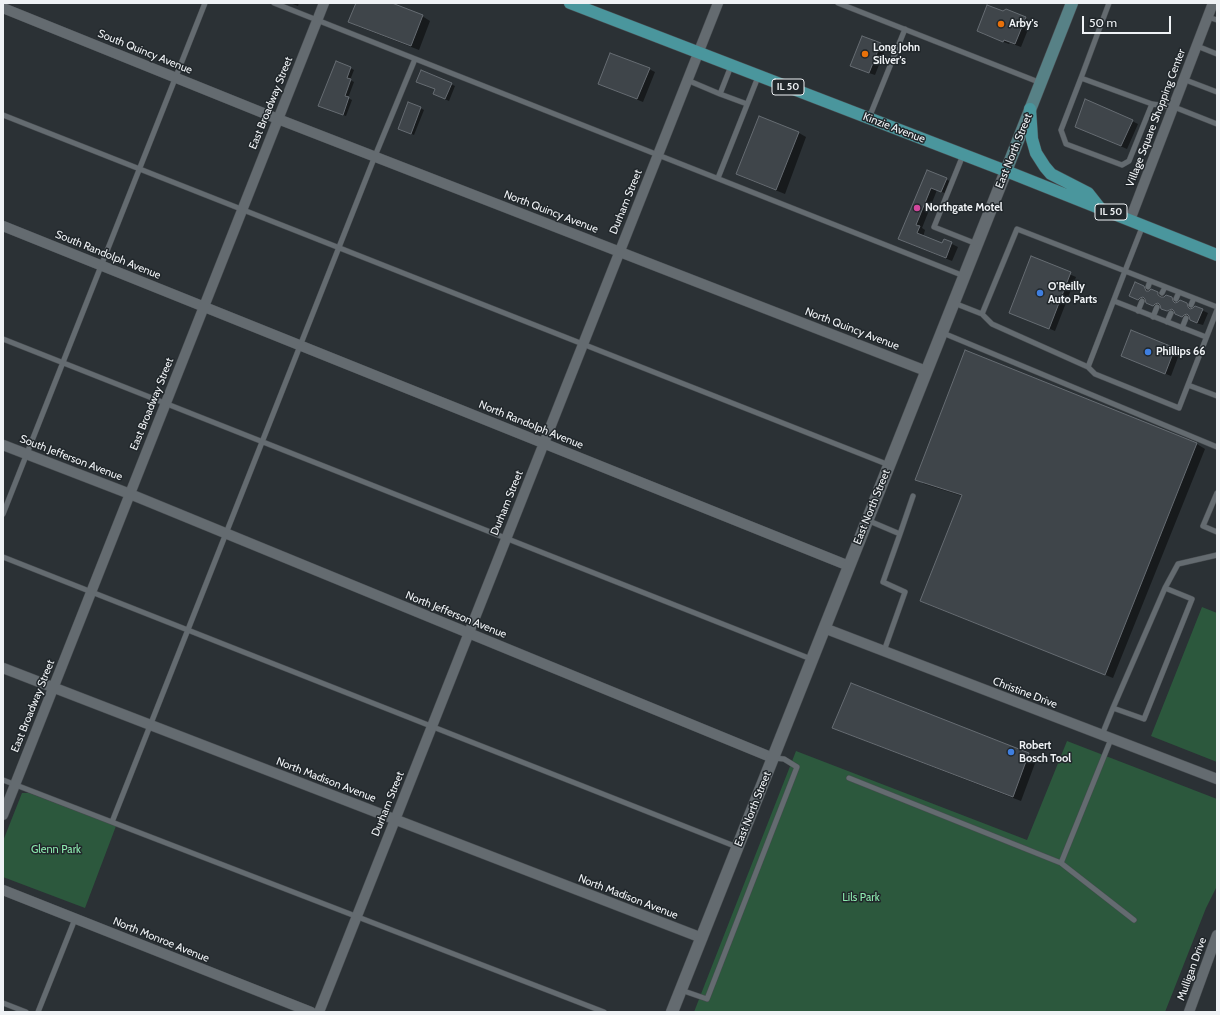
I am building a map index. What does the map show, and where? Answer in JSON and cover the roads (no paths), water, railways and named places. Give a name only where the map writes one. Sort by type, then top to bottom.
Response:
[{"type":"main road","name":"Kinzie Avenue","points":[[570,3],[1006,170],[1217,255]]},
{"type":"main road","name":"East North Street","points":[[1006,170],[1072,3]]},
{"type":"main road","points":[[1030,109],[1032,139],[1036,153],[1045,167],[1051,174],[1088,193],[1100,208]]},
{"type":"street","name":"East Broadway Street","points":[[3,814],[324,3]]},
{"type":"street","name":"Durham Street","points":[[318,1012],[718,3]]},
{"type":"street","name":"Village Square Shopping Center","points":[[1130,220],[1174,107],[1183,79],[1197,46],[1213,18],[1213,3]]},
{"type":"street","name":"South Quincy Avenue","points":[[3,8],[278,118]]},
{"type":"street","name":"North Quincy Avenue","points":[[278,118],[926,371]]},
{"type":"street","name":"East North Street","points":[[672,1012],[1006,170]]},
{"type":"street","name":"South Randolph Avenue","points":[[3,226],[204,306]]},
{"type":"street","name":"North Randolph Avenue","points":[[204,306],[300,346],[849,566]]},
{"type":"street","name":"South Jefferson Avenue","points":[[3,445],[130,494]]},
{"type":"street","name":"North Jefferson Avenue","points":[[130,494],[773,758]]},
{"type":"street","name":"Christine Drive","points":[[824,628],[1217,779]]},
{"type":"street","name":"North Madison Avenue","points":[[3,668],[702,938]]},
{"type":"street","name":"North Monroe Avenue","points":[[3,890],[311,1012]]},
{"type":"street","name":"Mulligan Drive","points":[[1189,1012],[1217,935]]},
{"type":"lane","points":[[3,514],[205,3]]},
{"type":"lane","points":[[274,3],[964,276]]},
{"type":"lane","points":[[838,3],[1041,83]]},
{"type":"lane","points":[[1109,3],[1061,130],[1066,144],[1122,165],[1129,161],[1152,104]]},
{"type":"lane","points":[[868,118],[905,29]]},
{"type":"lane","points":[[1197,46],[1217,54]]},
{"type":"lane","points":[[112,822],[375,156],[415,59]]},
{"type":"lane","points":[[720,94],[731,65]]},
{"type":"lane","points":[[718,178],[759,76]]},
{"type":"lane","points":[[1081,78],[1152,104],[1174,107],[1217,124]]},
{"type":"lane","points":[[1183,79],[1217,92]]},
{"type":"lane","points":[[687,80],[747,104]]},
{"type":"lane","points":[[3,115],[889,465]]},
{"type":"lane","points":[[963,154],[934,227],[977,244]]},
{"type":"lane","points":[[1088,367],[1143,225]]},
{"type":"lane","points":[[982,314],[1017,229],[1217,307]]},
{"type":"lane","points":[[1148,287],[1150,281]]},
{"type":"lane","points":[[1162,293],[1165,287]]},
{"type":"lane","points":[[1176,299],[1179,292]]},
{"type":"lane","points":[[1191,305],[1194,298]]},
{"type":"lane","points":[[1114,301],[1206,337]]},
{"type":"lane","points":[[1138,311],[1142,301]]},
{"type":"lane","points":[[954,302],[982,314],[992,324],[1088,367],[1096,374],[1179,408],[1217,310]]},
{"type":"lane","points":[[1153,316],[1157,307]]},
{"type":"lane","points":[[1167,322],[1171,312]]},
{"type":"lane","points":[[1182,328],[1186,318]]},
{"type":"lane","points":[[942,332],[1217,446]]},
{"type":"lane","points":[[3,339],[812,659]]},
{"type":"lane","points":[[1188,385],[1217,396]]},
{"type":"lane","points":[[1217,493],[1203,526],[1217,532]]},
{"type":"lane","points":[[884,651],[905,592],[883,582],[913,496]]},
{"type":"lane","points":[[867,520],[900,534]]},
{"type":"lane","points":[[1061,863],[1106,737],[1113,708],[1165,588],[1178,564],[1217,555]]},
{"type":"lane","points":[[3,557],[738,847]]},
{"type":"lane","points":[[1113,708],[1144,719],[1192,599],[1165,588]]},
{"type":"lane","points":[[681,990],[707,999],[797,768],[784,759],[773,758]]},
{"type":"lane","points":[[849,778],[1061,863],[1134,920]]},
{"type":"lane","points":[[3,780],[604,1012]]},
{"type":"lane","points":[[38,1012],[75,919]]},
{"type":"lane","points":[[3,1003],[26,1012]]},
{"type":"place","name":"Arby's","points":[[1001,24]]},
{"type":"place","name":"Long John Silver's","points":[[865,54]]},
{"type":"place","name":"Northgate Motel","points":[[917,208]]},
{"type":"place","name":"O'Reilly Auto Parts","points":[[1040,293]]},
{"type":"place","name":"Phillips 66","points":[[1148,352]]},
{"type":"place","name":"Robert Bosch Tool","points":[[1011,752]]},
{"type":"park label","name":"Glenn Park","points":[[56,850]]},
{"type":"park label","name":"Lils Park","points":[[861,898]]}]
